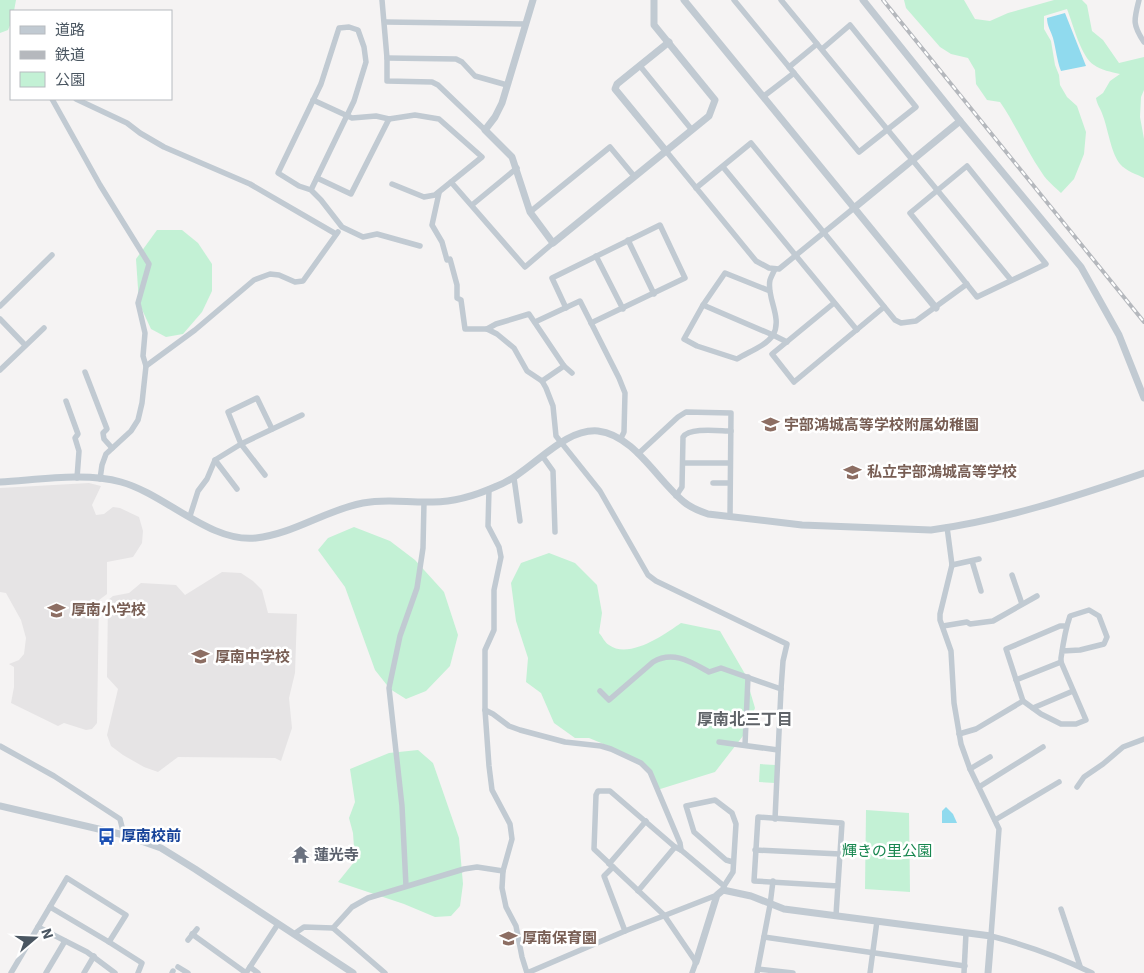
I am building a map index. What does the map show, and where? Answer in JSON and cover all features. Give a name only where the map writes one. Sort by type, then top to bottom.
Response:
[{"type":"street","points":[[382,0],[387,81],[432,82],[438,85],[485,130],[512,157],[530,212],[553,243]]},
{"type":"street","points":[[485,130],[495,117],[507,85],[533,0]]},
{"type":"street","points":[[451,182],[525,267],[709,116],[715,100],[654,24],[654,0]]},
{"type":"street","points":[[684,0],[936,308]]},
{"type":"street","points":[[734,0],[789,67],[859,152],[916,106],[850,25],[789,67]]},
{"type":"street","points":[[782,0],[1011,280]]},
{"type":"street","points":[[863,0],[1081,267],[1119,335],[1144,398]]},
{"type":"street","points":[[1139,0],[1135,28],[1144,42]]},
{"type":"street","points":[[384,22],[526,24]]},
{"type":"street","points":[[311,190],[348,116],[366,62],[364,47],[358,30],[349,27],[339,28],[321,84],[278,173],[299,186],[311,190],[342,227],[363,237],[377,234],[420,246]]},
{"type":"street","points":[[669,42],[617,84],[615,89],[756,262],[774,269],[779,268],[960,121]]},
{"type":"street","points":[[387,58],[456,59],[462,62],[475,76],[507,85]]},
{"type":"street","points":[[640,66],[692,130]]},
{"type":"street","points":[[764,96],[794,73]]},
{"type":"street","points":[[53,100],[100,185],[149,264],[138,303],[144,328],[143,356],[146,366],[142,403],[138,420],[131,431],[106,454],[100,478]]},
{"type":"street","points":[[78,100],[127,122],[140,133],[164,146],[250,184],[336,234]]},
{"type":"street","points":[[313,100],[352,118],[376,116],[389,118],[415,115],[439,119],[482,157],[439,193],[424,197],[392,184]]},
{"type":"street","points":[[317,178],[351,194],[389,118]]},
{"type":"street","points":[[696,188],[751,143],[895,320],[901,323],[916,321],[967,284]]},
{"type":"street","points":[[530,212],[610,147],[634,176]]},
{"type":"street","points":[[967,166],[1046,264],[977,297],[910,213],[938,189],[967,166]]},
{"type":"street","points":[[723,167],[857,330]]},
{"type":"street","points":[[472,205],[516,168]]},
{"type":"street","points":[[439,193],[432,225],[439,236],[447,260],[450,259],[456,280],[457,298],[461,300],[465,329],[487,329],[498,334],[514,348],[527,371],[542,381],[553,406],[556,436],[600,492],[651,578],[788,644],[783,661],[775,819]]},
{"type":"street","points":[[566,308],[552,278],[660,225],[685,278],[591,323]]},
{"type":"street","points":[[146,366],[195,330],[254,280],[270,274],[295,282],[303,281],[342,227]]},
{"type":"street","points":[[628,240],[654,294]]},
{"type":"street","points":[[0,306],[52,255]]},
{"type":"street","points":[[596,256],[623,309]]},
{"type":"street","points":[[770,291],[726,273],[703,305],[684,339],[697,346],[737,359],[765,342],[773,334],[776,315],[770,291],[770,281],[774,269]]},
{"type":"street","points":[[535,322],[580,301],[625,393],[624,432],[621,438]]},
{"type":"street","points":[[834,303],[772,354],[794,382],[884,307]]},
{"type":"street","points":[[703,305],[773,334],[787,342]]},
{"type":"street","points":[[487,329],[496,324],[529,314],[564,366],[572,373]]},
{"type":"street","points":[[0,320],[25,345]]},
{"type":"street","points":[[0,370],[44,328]]},
{"type":"street","points":[[542,381],[564,366]]},
{"type":"street","points":[[85,372],[107,429],[103,433],[104,439],[112,448]]},
{"type":"street","points":[[265,475],[241,444],[228,412],[257,398],[272,429]]},
{"type":"street","points":[[66,401],[78,434],[75,438],[79,450],[77,478]]},
{"type":"street","points":[[638,454],[678,417],[686,412],[731,413],[730,517]]},
{"type":"street","points":[[190,516],[198,491],[207,479],[215,460],[241,444],[302,415]]},
{"type":"street","points":[[0,482],[77,478],[110,479],[153,495],[224,535],[254,538],[277,533],[362,503],[388,500],[424,502],[452,500],[489,490],[514,478],[575,434],[594,431],[621,438],[676,496],[695,509],[708,514],[802,525],[930,530],[947,528],[1059,502],[1144,473]]},
{"type":"street","points":[[676,496],[682,487],[684,437],[686,434],[694,431],[730,431]]},
{"type":"street","points":[[543,457],[553,471],[555,532]]},
{"type":"street","points":[[215,460],[237,489]]},
{"type":"street","points":[[683,463],[730,463]]},
{"type":"street","points":[[514,478],[520,521]]},
{"type":"street","points":[[713,482],[730,483]]},
{"type":"street","points":[[489,490],[488,526],[501,557],[494,590],[494,630],[485,650],[485,710],[488,766],[492,790],[506,815],[511,831],[510,848],[503,871],[503,898],[516,926],[527,971],[722,890]]},
{"type":"street","points":[[406,886],[402,806],[389,688],[400,636],[417,588],[423,548],[424,502]]},
{"type":"street","points":[[947,528],[952,565],[940,620],[951,651],[954,703],[959,734],[970,769],[999,829],[1000,837],[988,973]]},
{"type":"street","points":[[952,565],[980,559]]},
{"type":"street","points":[[972,561],[981,591]]},
{"type":"street","points":[[1012,575],[1022,604]]},
{"type":"street","points":[[943,626],[967,622],[970,624],[993,621],[1036,596]]},
{"type":"street","points":[[1062,652],[1104,644],[1107,636],[1099,616],[1089,610],[1070,616],[1066,626],[1062,652],[1061,662],[1086,720],[1076,724],[1061,724],[1023,701],[1006,650],[1060,626],[1066,626]]},
{"type":"street","points":[[600,692],[609,700],[653,662],[659,658],[667,657],[683,659],[708,672],[720,668],[781,689]]},
{"type":"street","points":[[1016,680],[1061,662]]},
{"type":"street","points":[[745,745],[748,677]]},
{"type":"street","points":[[1033,708],[1073,691]]},
{"type":"street","points":[[959,734],[976,729],[1023,701]]},
{"type":"street","points":[[485,710],[514,728],[565,742],[601,746],[641,762],[650,772],[680,843],[678,849],[638,891]]},
{"type":"street","points":[[1077,787],[1084,777],[1123,747],[1144,739]]},
{"type":"street","points":[[720,742],[778,750]]},
{"type":"street","points":[[0,746],[54,776],[120,819],[124,834]]},
{"type":"street","points":[[979,787],[1042,747]]},
{"type":"street","points":[[970,769],[990,757]]},
{"type":"street","points":[[995,820],[1059,782]]},
{"type":"street","points":[[696,962],[664,915],[594,849],[596,794],[598,791],[610,791],[678,849],[722,890],[751,896],[784,909],[991,936],[1027,946],[1080,966],[1092,973]]},
{"type":"street","points":[[692,973],[722,890],[733,872],[736,824],[732,813],[715,800],[686,806],[694,832],[726,860],[733,862]]},
{"type":"street","points":[[0,806],[124,834],[161,848],[353,973]]},
{"type":"street","points":[[836,915],[838,886],[842,823],[758,817],[754,881],[838,886]]},
{"type":"street","points":[[625,931],[604,876],[646,821]]},
{"type":"street","points":[[755,850],[840,854]]},
{"type":"street","points":[[294,934],[308,926],[322,929],[333,928],[347,911],[359,902],[406,886],[464,869],[477,867],[503,871]]},
{"type":"street","points":[[11,973],[67,878],[126,915],[110,942]]},
{"type":"street","points":[[773,882],[758,971],[793,973]]},
{"type":"street","points":[[50,907],[142,963],[138,973]]},
{"type":"street","points":[[1061,909],[1080,966]]},
{"type":"street","points":[[870,973],[877,920]]},
{"type":"street","points":[[247,971],[278,924]]},
{"type":"street","points":[[38,927],[94,956],[115,973]]},
{"type":"street","points":[[197,928],[190,937],[247,971],[258,973]]},
{"type":"street","points":[[333,928],[385,973]]},
{"type":"street","points":[[964,973],[966,933]]},
{"type":"street","points":[[764,937],[964,966]]},
{"type":"street","points":[[46,973],[65,940]]},
{"type":"street","points":[[84,973],[94,956]]},
{"type":"street","points":[[174,970],[188,973]]},
{"type":"shaded area","name":"厚南小学校","points":[[89,483],[101,486],[92,505],[96,515],[104,514],[113,507],[120,508],[139,517],[143,531],[142,543],[133,557],[107,562],[107,594],[99,600],[97,723],[92,729],[86,730],[64,723],[58,726],[11,703],[14,687],[14,667],[9,664],[19,660],[24,654],[26,638],[21,620],[6,593],[0,592],[0,488]]},
{"type":"shaded area","name":"厚南中学校","points":[[222,572],[241,573],[253,581],[262,590],[268,613],[297,614],[295,673],[289,698],[292,728],[281,761],[275,758],[178,757],[158,772],[144,767],[111,746],[107,735],[118,689],[107,677],[108,600],[113,596],[129,593],[141,583],[176,585],[185,595]]},
{"type":"green space","points":[[0,0],[16,0],[14,10],[10,10],[10,25],[8,30],[0,33]]},
{"type":"green space","points":[[904,0],[964,0],[975,19],[990,21],[1008,13],[1054,0],[1082,0],[1087,5],[1092,31],[1103,40],[1119,63],[1144,57],[1144,90],[1141,97],[1140,117],[1144,139],[1144,178],[1125,169],[1117,159],[1096,98],[1103,93],[1110,81],[1120,74],[1106,71],[1089,61],[1081,48],[1067,9],[1044,16],[1044,29],[1051,41],[1060,85],[1067,97],[1077,106],[1086,132],[1084,154],[1074,179],[1061,193],[1042,173],[1000,102],[987,100],[976,84],[975,70],[968,58],[951,54],[940,47],[906,8]]},
{"type":"green space","points":[[157,230],[182,230],[198,243],[212,264],[212,291],[202,312],[183,334],[166,337],[151,329],[139,303],[136,259]]},
{"type":"green space","points":[[354,527],[390,541],[415,560],[444,592],[458,635],[450,666],[426,691],[406,699],[390,689],[375,670],[345,587],[318,550],[328,538]]},
{"type":"green space","points":[[549,553],[575,563],[597,585],[602,613],[599,633],[608,644],[617,649],[636,648],[646,644],[681,623],[720,631],[745,674],[755,708],[746,732],[715,772],[657,790],[652,774],[618,750],[589,738],[575,738],[554,723],[541,693],[526,682],[528,658],[516,621],[511,583],[521,563]]},
{"type":"green space","points":[[418,750],[433,763],[459,838],[463,884],[460,906],[451,916],[435,917],[404,904],[338,882],[355,861],[353,833],[349,818],[355,802],[350,769],[389,753]]},
{"type":"green space","points":[[760,764],[775,765],[775,783],[759,782]]},
{"type":"green space","name":"輝きの里公園","points":[[866,810],[909,813],[910,892],[865,889]]},
{"type":"water","points":[[1065,13],[1086,66],[1061,71],[1047,18]]},
{"type":"water","points":[[946,807],[953,814],[957,823],[942,823],[942,811]]},
{"type":"railway","points":[[883,0],[1144,322]]},
{"type":"place","name":"宇部鴻城高等学校附属幼稚園","points":[[770,425]]},
{"type":"place","name":"私立宇部鴻城高等学校","points":[[853,472]]},
{"type":"place","name":"厚南小学校","points":[[57,610]]},
{"type":"place","name":"厚南中学校","points":[[201,657]]},
{"type":"place","name":"厚南校前","points":[[107,836]]},
{"type":"place","name":"蓮光寺","points":[[300,855]]},
{"type":"place","name":"厚南保育園","points":[[508,938]]},
{"type":"district","name":"厚南北三丁目","points":[[745,719]]}]
